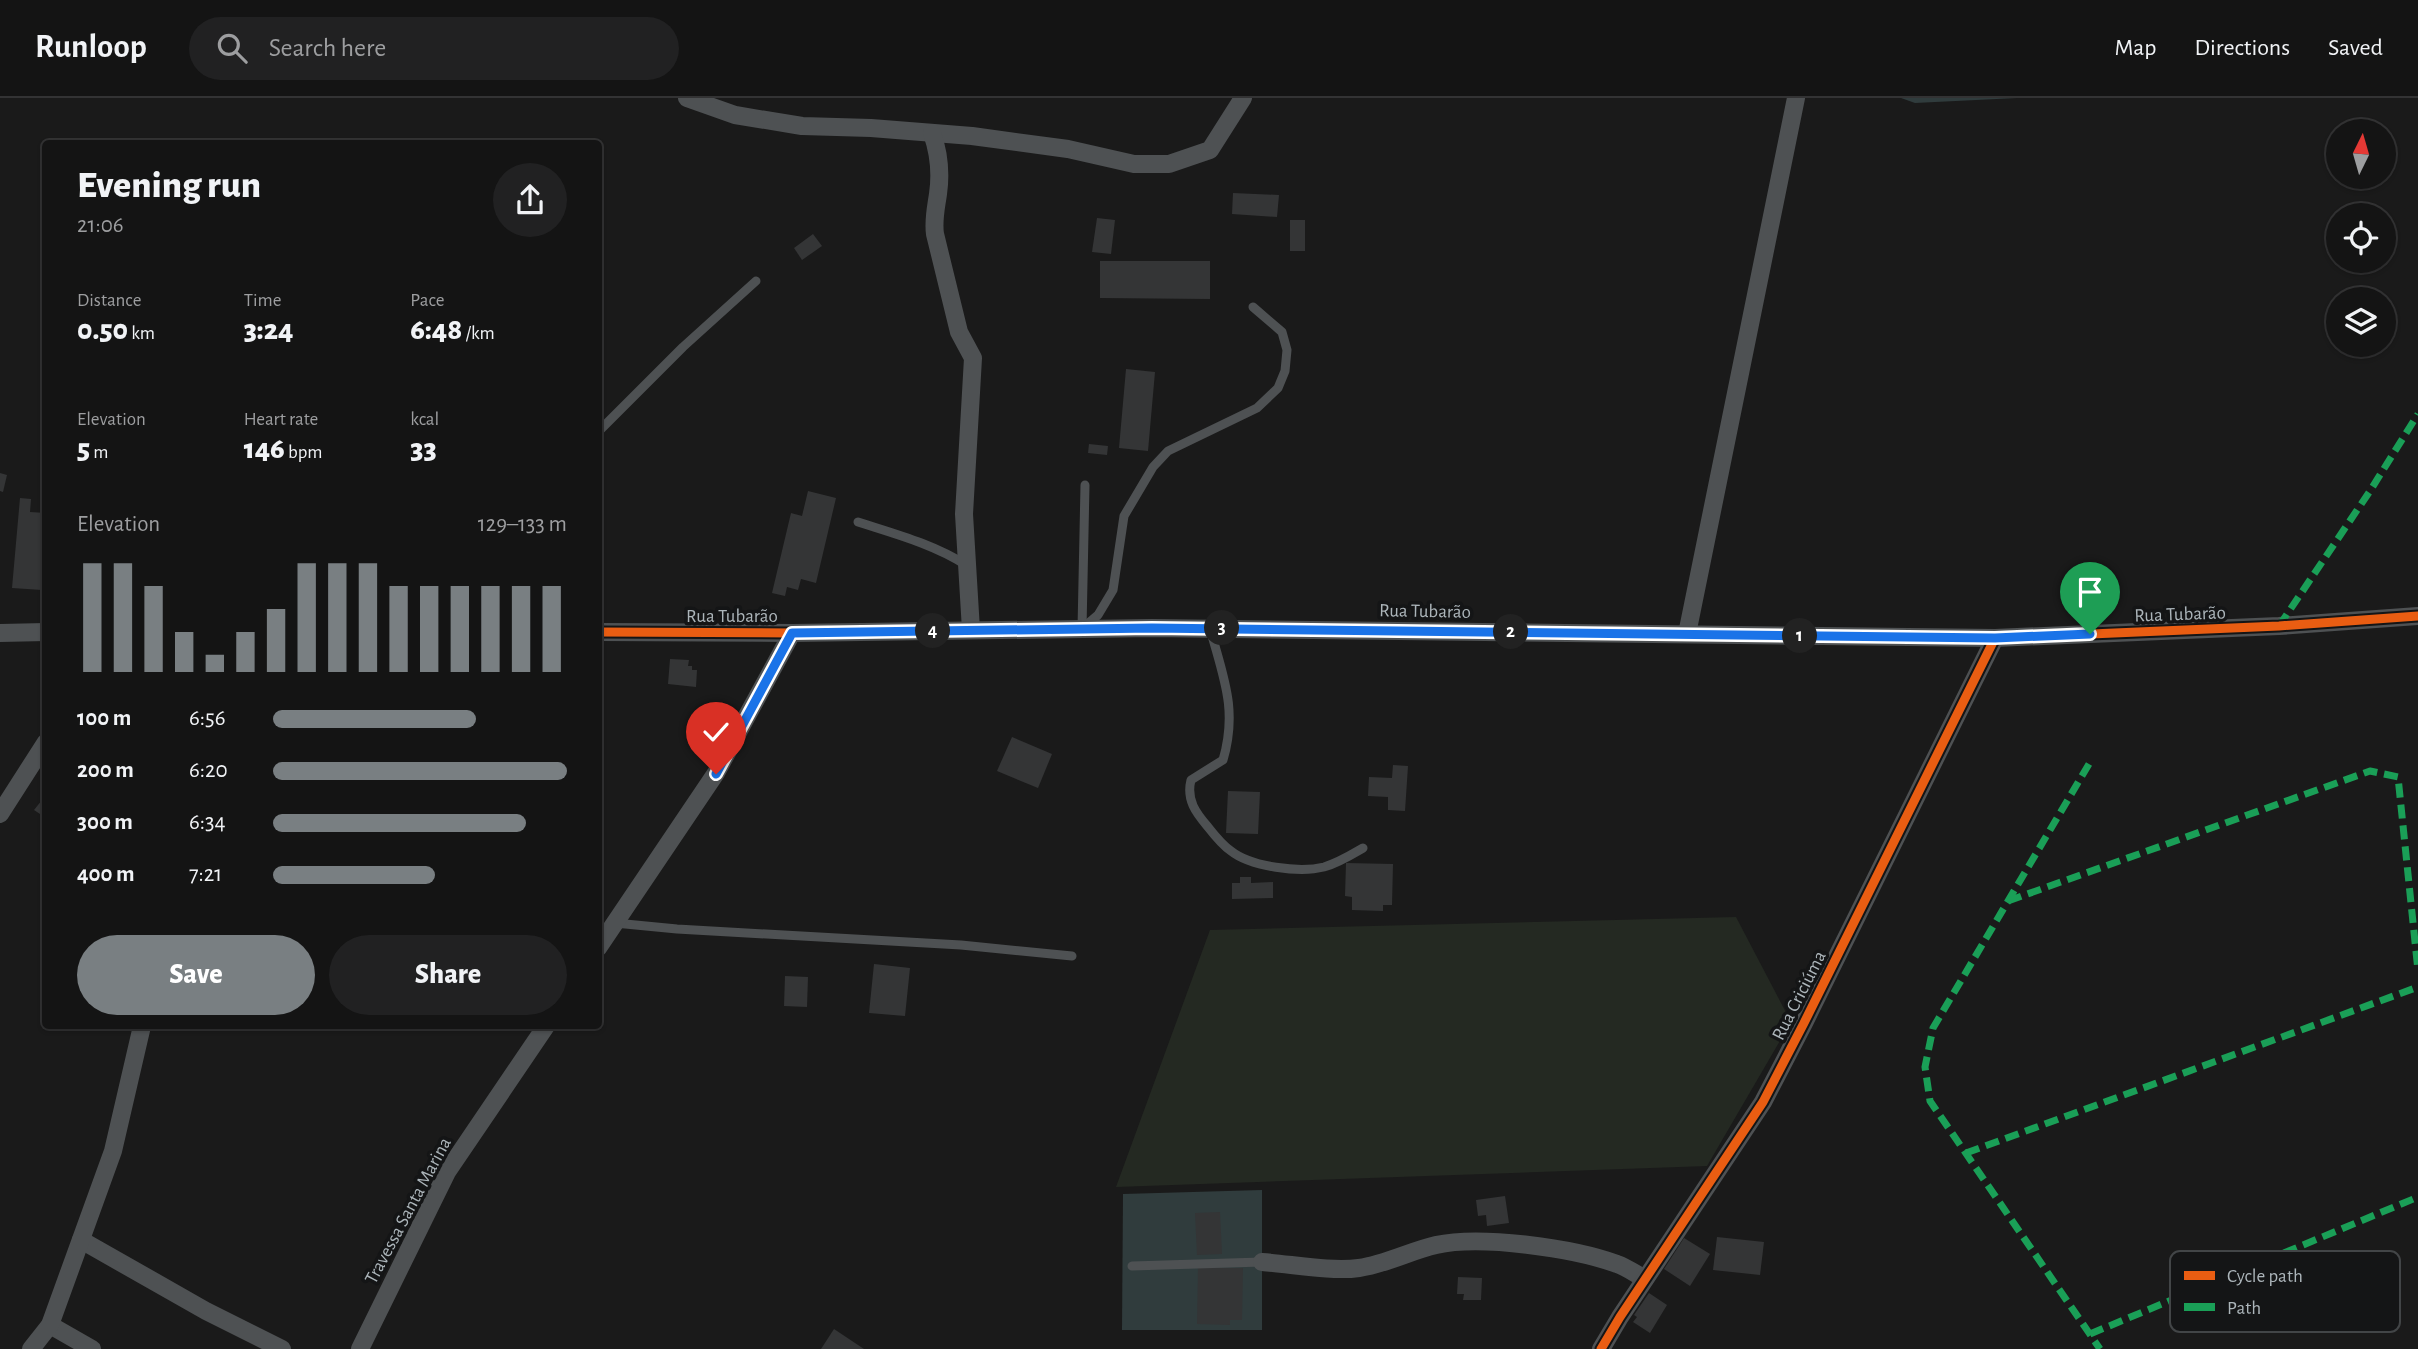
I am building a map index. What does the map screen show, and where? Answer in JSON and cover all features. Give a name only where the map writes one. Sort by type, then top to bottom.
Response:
[{"type":"street","points":[[687,98],[735,115],[802,126],[932,132],[1031,143],[1134,164],[1169,164],[1210,150],[1243,98]]},
{"type":"street","points":[[1687,634],[1796,98]]},
{"type":"street","points":[[932,132],[939,165],[935,234],[956,321],[973,358],[964,514],[971,630]]},
{"type":"street","name":"Rua Tubarão","points":[[602,632],[792,633],[1210,628],[1995,638],[2279,626],[2418,616]]},
{"type":"street","points":[[0,633],[42,632]]},
{"type":"street","points":[[602,941],[716,774],[792,633]]},
{"type":"street","name":"Rua Criciúma","points":[[1601,1349],[1763,1102],[1995,638]]},
{"type":"street","points":[[0,814],[42,748]]},
{"type":"street","points":[[31,1349],[50,1325],[81,1240],[118,1132],[141,1029]]},
{"type":"street","name":"Travessa Santa Marina","points":[[360,1349],[447,1172],[544,1029]]},
{"type":"street","points":[[81,1240],[206,1311],[282,1349]]},
{"type":"street","points":[[1262,1262],[1336,1269],[1357,1268],[1436,1245],[1468,1241],[1542,1247],[1586,1256],[1618,1264],[1645,1279]]},
{"type":"street","points":[[50,1325],[92,1349]]},
{"type":"lane","points":[[602,428],[683,347],[756,281]]},
{"type":"lane","points":[[1082,629],[1098,615],[1113,590],[1125,516],[1153,467],[1168,450],[1257,408],[1278,388],[1285,371],[1287,351],[1282,332],[1253,307]]},
{"type":"lane","points":[[1082,629],[1085,485]]},
{"type":"lane","points":[[858,522],[946,552],[966,565]]},
{"type":"lane","points":[[1210,628],[1230,705],[1230,727],[1223,760],[1191,780],[1188,791],[1194,810],[1232,852],[1254,863],[1299,868],[1322,867],[1345,859],[1363,848]]},
{"type":"lane","points":[[615,923],[677,929],[925,942],[1072,956]]},
{"type":"lane","points":[[1132,1266],[1262,1262]]},
{"type":"shaded area","points":[[1901,98],[2017,98],[1915,103]]},
{"type":"shaded area","points":[[1736,917],[1791,1022],[1707,1166],[1116,1187],[1210,930]]},
{"type":"shaded area","points":[[1262,1190],[1262,1330],[1122,1330],[1123,1194]]},
{"type":"building","points":[[1233,193],[1279,195],[1277,217],[1232,214]]},
{"type":"building","points":[[1097,218],[1115,220],[1111,254],[1092,252]]},
{"type":"building","points":[[1290,220],[1305,220],[1305,251],[1290,251]]},
{"type":"building","points":[[813,234],[822,246],[802,260],[794,248]]},
{"type":"building","points":[[1100,261],[1210,261],[1210,299],[1100,298]]},
{"type":"building","points":[[1126,369],[1155,372],[1148,451],[1119,448]]},
{"type":"building","points":[[1089,444],[1108,446],[1107,455],[1088,453]]},
{"type":"building","points":[[0,473],[7,475],[3,492],[0,491]]},
{"type":"building","points":[[808,491],[836,498],[816,583],[801,579],[798,590],[787,587],[785,596],[772,593],[791,513],[802,516]]},
{"type":"building","points":[[20,498],[31,499],[30,512],[42,513],[42,590],[12,588]]},
{"type":"building","points":[[670,659],[689,660],[688,666],[697,670],[696,687],[668,684]]},
{"type":"building","points":[[1012,737],[1052,754],[1038,788],[997,771]]},
{"type":"building","points":[[1393,765],[1408,766],[1405,811],[1388,810],[1388,797],[1368,796],[1369,777],[1392,778]]},
{"type":"building","points":[[1228,791],[1260,792],[1258,834],[1226,833]]},
{"type":"building","points":[[42,800],[42,815],[34,810]]},
{"type":"building","points":[[1346,863],[1393,864],[1392,905],[1383,905],[1383,911],[1352,910],[1352,897],[1345,896]]},
{"type":"building","points":[[1240,877],[1251,877],[1251,883],[1273,882],[1273,898],[1232,899],[1232,883],[1240,883]]},
{"type":"building","points":[[874,964],[910,968],[905,1016],[869,1013]]},
{"type":"building","points":[[785,976],[808,977],[807,1007],[784,1006]]},
{"type":"building","points":[[1505,1196],[1509,1223],[1487,1226],[1486,1215],[1478,1216],[1476,1200]]},
{"type":"building","points":[[1220,1212],[1222,1254],[1197,1255],[1195,1213]]},
{"type":"building","points":[[1717,1237],[1764,1242],[1760,1275],[1713,1270]]},
{"type":"building","points":[[1684,1238],[1710,1254],[1690,1286],[1664,1269]]},
{"type":"building","points":[[1198,1268],[1243,1268],[1242,1320],[1230,1320],[1230,1325],[1197,1324]]},
{"type":"building","points":[[1458,1277],[1482,1278],[1481,1300],[1463,1300],[1464,1294],[1457,1294]]},
{"type":"building","points":[[1649,1293],[1667,1305],[1650,1333],[1633,1322],[1637,1317],[1634,1315]]},
{"type":"building","points":[[834,1329],[864,1349],[821,1349]]},
{"type":"marked path","points":[[2279,626],[2418,414]]},
{"type":"marked path","points":[[2089,764],[1933,1028],[1925,1067],[1930,1101],[2100,1349]]},
{"type":"marked path","points":[[2008,901],[2370,771],[2398,777],[2418,971]]},
{"type":"marked path","points":[[1966,1153],[2418,987]]},
{"type":"marked path","points":[[2289,1251],[2418,1197]]},
{"type":"marked path","points":[[2090,1334],[2170,1301]]},
{"type":"cycle path","points":[[602,632],[792,633],[1152,628],[1995,638],[2279,626],[2418,616]]},
{"type":"cycle path","points":[[1601,1349],[1763,1102],[1995,638]]},
{"type":"route","points":[[716,774],[792,633],[1152,628],[1995,638],[2090,634]]}]
